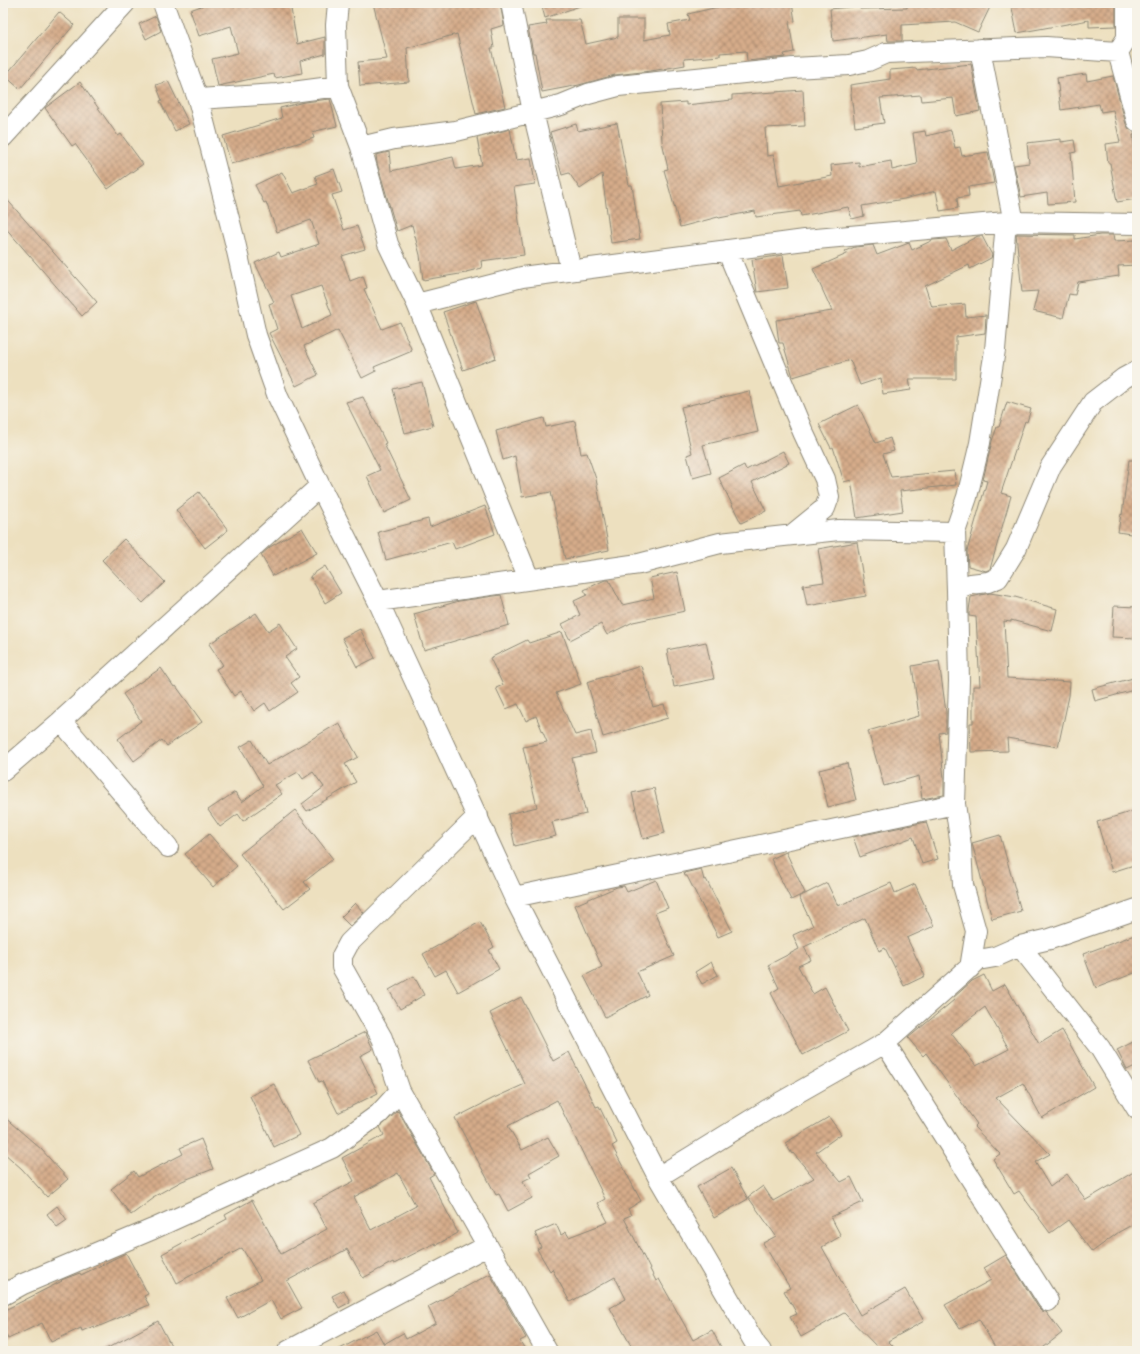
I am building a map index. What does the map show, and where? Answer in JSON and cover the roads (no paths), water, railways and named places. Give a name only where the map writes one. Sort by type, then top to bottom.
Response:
[{"type":"street","points":[[3,137],[124,3]]},
{"type":"street","points":[[163,3],[198,99],[234,238],[256,335],[278,397],[320,486],[378,601],[514,897],[658,1177],[756,1345],[761,1351]]},
{"type":"street","points":[[338,3],[336,25],[338,86],[361,147],[388,244],[417,304],[529,579]]},
{"type":"street","points":[[511,3],[532,112],[571,270]]},
{"type":"street","points":[[1127,3],[1127,38],[1118,52],[1137,121]]},
{"type":"street","points":[[361,147],[394,139],[456,131],[561,105],[588,94],[618,86],[793,68],[850,65],[868,61],[886,53],[1046,47],[1118,52]]},
{"type":"street","points":[[970,968],[976,931],[962,885],[961,846],[955,804],[959,681],[955,532],[967,498],[980,444],[995,350],[1010,222],[980,49]]},
{"type":"street","points":[[198,99],[277,94],[338,86]]},
{"type":"street","points":[[417,304],[522,277],[805,240],[1010,222],[1137,224]]},
{"type":"street","points":[[727,250],[803,432],[825,479],[829,497],[826,508],[793,534]]},
{"type":"street","points":[[957,590],[971,584],[988,582],[998,578],[1016,548],[1051,466],[1093,402],[1124,378],[1137,371]]},
{"type":"street","points":[[3,771],[61,721],[320,486]]},
{"type":"street","points":[[826,508],[839,530]]},
{"type":"street","points":[[378,601],[639,564],[720,543],[793,534],[839,530],[955,532]]},
{"type":"street","points":[[61,721],[168,847]]},
{"type":"street","points":[[514,897],[955,804]]},
{"type":"street","points":[[478,816],[349,943],[342,956],[342,967],[382,1038],[400,1091],[547,1351]]},
{"type":"street","points":[[658,1177],[767,1110],[885,1043],[978,960],[995,957],[1020,946],[1050,939],[1137,909]]},
{"type":"street","points":[[1020,946],[1100,1048],[1137,1110]]},
{"type":"street","points":[[885,1043],[1048,1301]]},
{"type":"street","points":[[3,1295],[23,1284],[153,1229],[332,1148],[379,1114],[400,1091]]},
{"type":"street","points":[[288,1351],[487,1246]]}]
